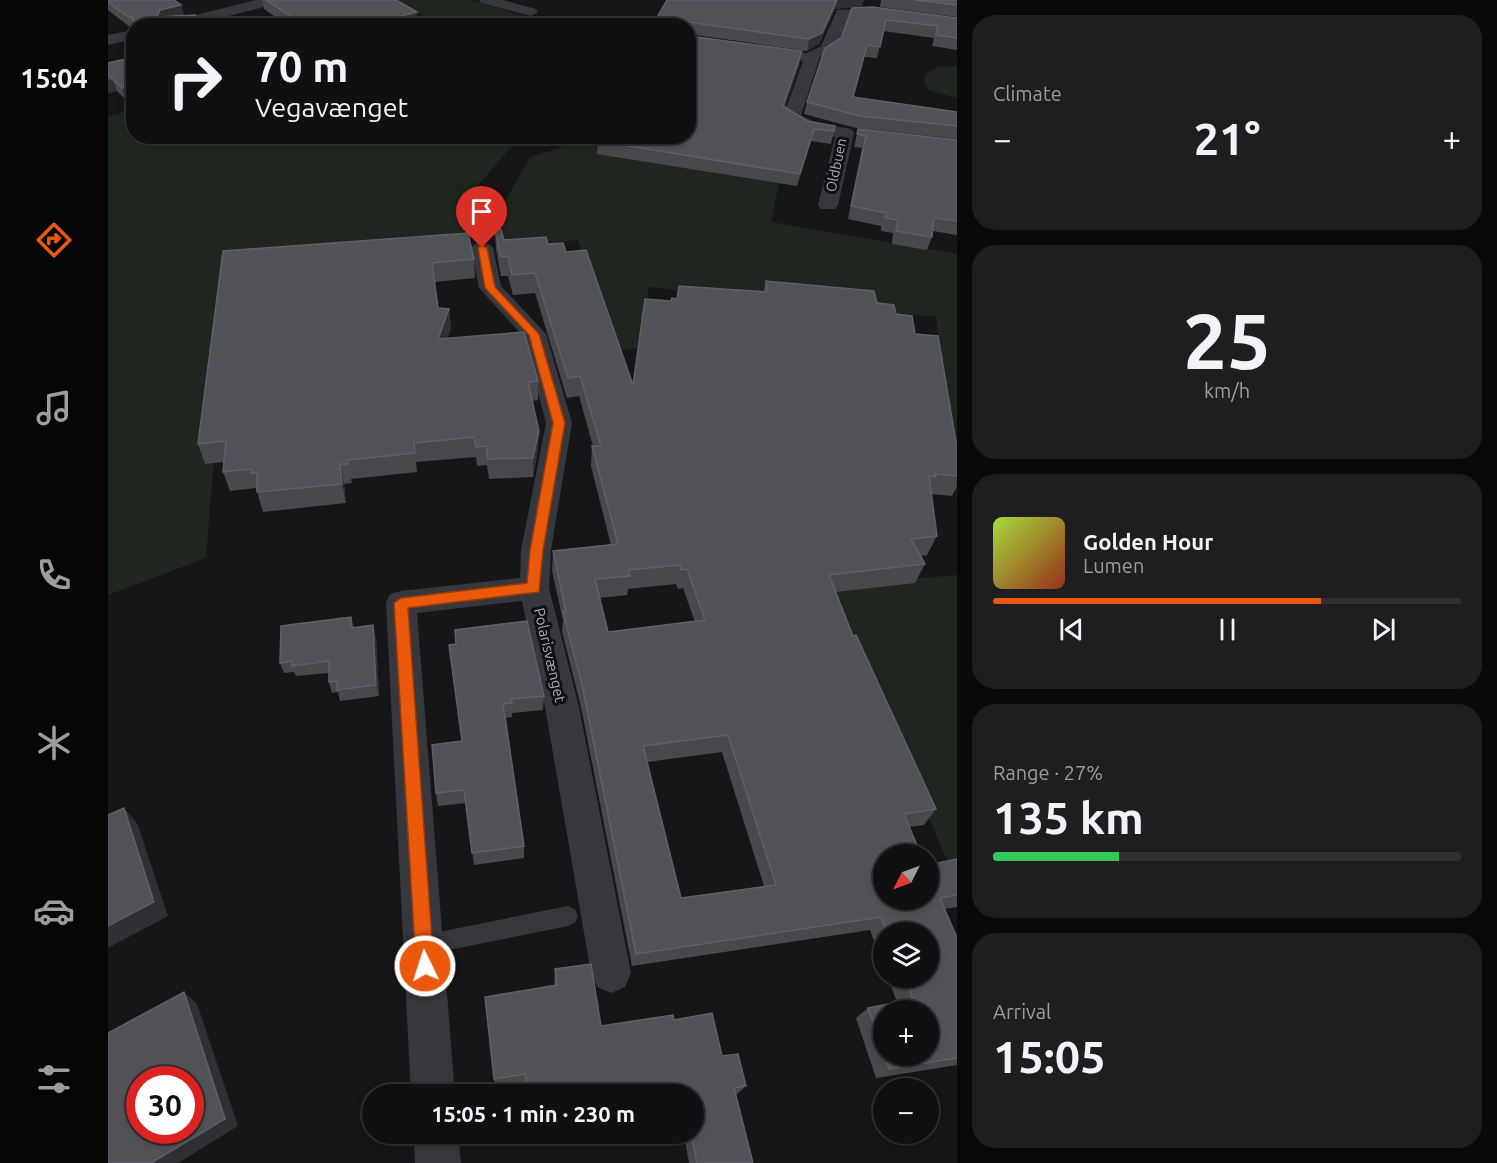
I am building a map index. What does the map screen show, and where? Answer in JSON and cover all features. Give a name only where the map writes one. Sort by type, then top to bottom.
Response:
[{"type":"street","points":[[201,18],[274,0]]},
{"type":"street","points":[[486,0],[531,12]]},
{"type":"street","points":[[696,41],[812,58],[814,54],[828,49],[842,13],[871,6],[888,15]]},
{"type":"street","points":[[108,40],[126,36]]},
{"type":"street","name":"Oldbuen","points":[[812,58],[792,117],[811,127],[845,133],[828,205]]},
{"type":"street","points":[[845,133],[868,136]]},
{"type":"street","name":"Polarisvænget","points":[[482,248],[490,288],[534,334],[559,423],[536,550],[534,588],[562,707],[610,973]]},
{"type":"street","points":[[432,1084],[401,603],[534,588]]},
{"type":"street","points":[[437,1144],[438,1163]]},
{"type":"lane","points":[[424,945],[568,915]]},
{"type":"shaded area","points":[[393,0],[470,0],[524,16],[549,18],[426,18]]},
{"type":"shaded area","points":[[957,66],[957,98],[928,90],[924,81],[926,73],[939,67]]},
{"type":"shaded area","points":[[126,112],[126,144],[514,144],[473,191],[467,243],[229,273],[206,558],[108,595],[108,116]]},
{"type":"shaded area","points":[[573,144],[581,144],[779,183],[771,222],[957,254],[957,502],[936,317],[648,287],[648,347],[617,350],[578,240],[507,246],[498,214],[530,157]]},
{"type":"shaded area","points":[[957,575],[957,883],[828,586]]},
{"type":"building","points":[[108,0],[174,0],[181,5],[160,10],[157,17],[195,15],[199,18],[132,18]]},
{"type":"building","points":[[266,0],[396,0],[417,12],[394,18],[294,18]]},
{"type":"building","points":[[667,0],[837,0],[822,33],[809,39],[696,23],[696,18],[657,18]]},
{"type":"building","points":[[915,0],[957,0],[957,5]]},
{"type":"building","points":[[872,7],[957,18],[957,38],[936,35],[938,26],[886,20],[880,47],[867,45],[853,97],[957,112],[957,126],[860,116],[807,102],[825,48],[841,38],[852,8]]},
{"type":"building","points":[[696,37],[802,51],[783,106],[807,121],[835,126],[834,131],[814,129],[800,174],[616,144],[696,144]]},
{"type":"building","points":[[126,59],[126,87],[122,88],[108,75],[108,63]]},
{"type":"building","points":[[858,129],[957,140],[957,221],[934,218],[932,237],[896,231],[898,220],[885,218],[886,213],[851,206],[866,136],[857,134]]},
{"type":"building","points":[[501,229],[504,240],[546,237],[548,244],[563,243],[566,252],[586,250],[633,385],[645,299],[671,301],[672,298],[677,299],[679,286],[767,292],[766,281],[874,291],[877,303],[894,305],[896,314],[912,316],[915,334],[938,336],[957,448],[957,476],[935,474],[936,477],[929,476],[937,536],[911,539],[925,564],[829,575],[853,636],[856,635],[936,809],[904,814],[916,844],[873,844],[873,910],[939,910],[939,863],[957,859],[957,895],[940,898],[957,938],[957,1058],[939,1061],[939,1000],[908,1000],[913,999],[909,988],[939,988],[939,922],[883,922],[881,917],[636,954],[583,689],[563,612],[566,612],[553,551],[618,544],[592,446],[601,446],[580,376],[568,378],[535,273],[512,275],[508,256],[501,257],[495,230]],"holes":[[[680,565],[681,570],[687,569],[705,620],[608,632],[595,579],[630,576],[628,570]],[[728,735],[776,885],[681,898],[643,746]]]},
{"type":"building","points":[[468,233],[474,259],[432,263],[438,308],[449,309],[438,339],[524,332],[538,381],[528,382],[539,431],[533,458],[488,459],[486,446],[476,447],[474,437],[414,443],[415,453],[347,460],[348,464],[340,464],[342,484],[257,492],[257,473],[251,473],[251,469],[223,472],[226,441],[198,444],[223,251]]},
{"type":"building","points":[[351,617],[351,628],[373,625],[376,685],[337,690],[337,681],[329,682],[329,661],[292,666],[292,661],[280,663],[281,626]]},
{"type":"building","points":[[527,621],[544,696],[511,699],[512,703],[503,704],[524,846],[472,853],[464,790],[436,793],[432,745],[462,741],[449,645],[456,644],[455,630]]},
{"type":"building","points":[[124,808],[154,902],[108,926],[108,815]]},
{"type":"building","points":[[591,964],[601,1026],[673,1015],[674,1020],[712,1013],[722,1056],[738,1054],[746,1086],[734,1088],[753,1163],[697,1163],[693,1144],[704,1144],[704,1084],[527,1084],[525,1074],[494,1079],[485,997],[557,985],[555,969]]},
{"type":"building","points":[[184,992],[225,1119],[204,1131],[204,1066],[126,1066],[126,1144],[183,1144],[151,1163],[108,1163],[108,1033]]},
{"type":"building","points":[[873,1007],[873,1022],[868,1008]]},
{"type":"building","points":[[888,1066],[908,1066],[889,1069]]},
{"type":"route","points":[[425,966],[401,603],[534,588],[536,550],[559,423],[534,334],[490,288],[482,248]]}]
